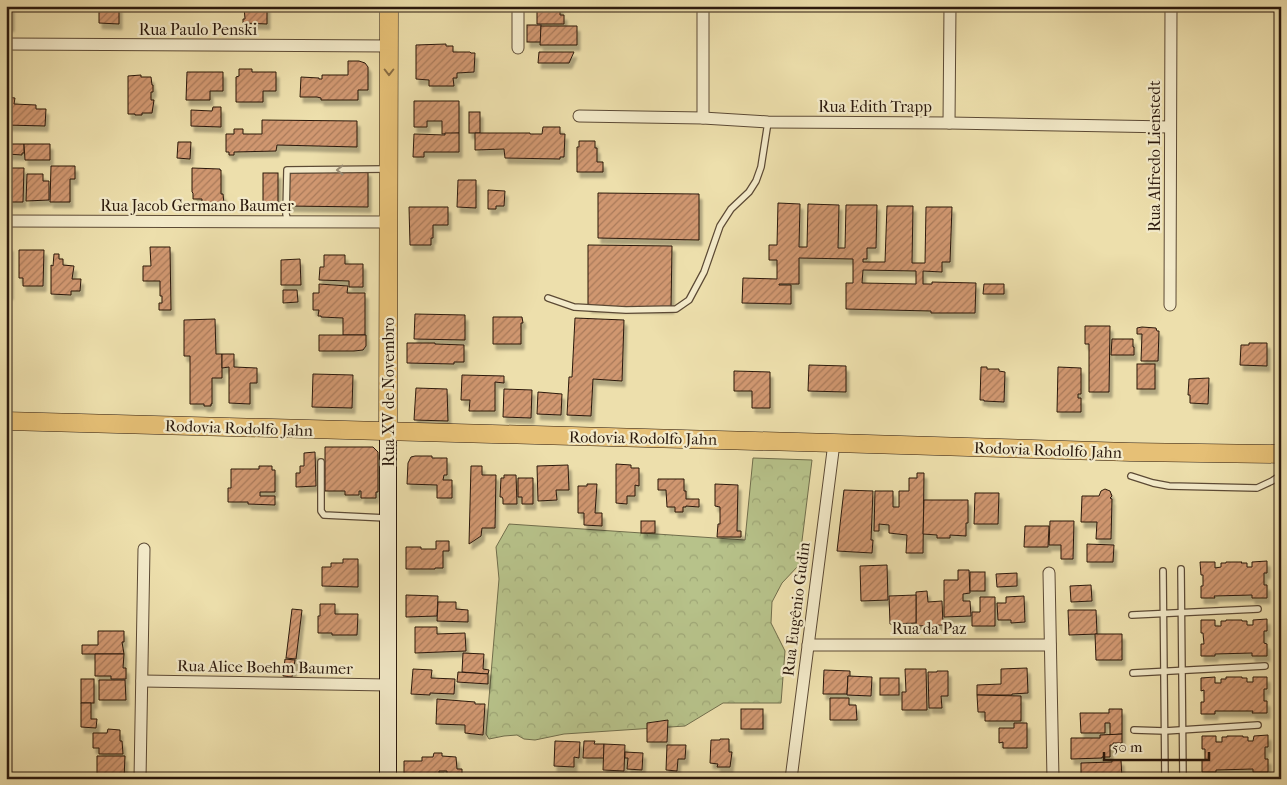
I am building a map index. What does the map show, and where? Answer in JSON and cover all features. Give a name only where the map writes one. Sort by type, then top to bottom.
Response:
[{"type":"main road","name":"Rua XV de Novembro","points":[[388,432],[389,6]]},
{"type":"main road","name":"Rodovia Rodolfo Jahn","points":[[6,421],[1130,452],[1281,454]]},
{"type":"street","points":[[518,6],[518,48]]},
{"type":"street","points":[[703,6],[703,118]]},
{"type":"street","points":[[949,123],[950,6]]},
{"type":"street","name":"Rua Alfredo Lienstedt","points":[[1170,305],[1171,6]]},
{"type":"street","name":"Rua Paulo Penski","points":[[6,44],[389,46]]},
{"type":"street","name":"Rua Edith Trapp","points":[[578,116],[703,118],[768,122],[1170,127]]},
{"type":"street","name":"Rua Jacob Germano Baumer","points":[[6,221],[389,222]]},
{"type":"street","name":"Rua XV de Novembro","points":[[388,432],[388,779]]},
{"type":"street","name":"Rua Eugênio Gudin","points":[[791,779],[834,443]]},
{"type":"street","points":[[140,779],[144,549]]},
{"type":"street","points":[[1049,573],[1053,779]]},
{"type":"street","name":"Rua da Paz","points":[[808,645],[1050,645]]},
{"type":"street","name":"Rua Alice Boehm Baumer","points":[[142,682],[388,685]]},
{"type":"lane","points":[[548,298],[574,307],[626,310],[676,309],[689,300],[704,272],[720,226],[731,209],[749,192],[756,180],[761,167],[768,122]]},
{"type":"lane","points":[[288,222],[286,214],[287,170],[389,170]]},
{"type":"lane","points":[[320,462],[321,511],[324,515],[388,518]]},
{"type":"lane","points":[[1131,476],[1169,486],[1257,488],[1281,475]]},
{"type":"lane","points":[[1181,569],[1183,779]]},
{"type":"lane","points":[[1164,571],[1166,779]]},
{"type":"lane","points":[[1132,615],[1258,609]]},
{"type":"lane","points":[[1133,672],[1265,666]]},
{"type":"lane","points":[[1134,730],[1165,731],[1258,725]]},
{"type":"green space","points":[[753,458],[812,460],[799,565],[782,583],[772,602],[771,623],[785,651],[781,703],[723,703],[685,726],[564,734],[535,740],[524,739],[517,735],[489,739],[486,734],[499,579],[496,547],[509,524],[745,540]]},
{"type":"building","points":[[6,6],[11,6],[11,26],[6,26]]},
{"type":"building","points":[[99,6],[119,6],[119,24],[99,23]]},
{"type":"building","points":[[244,6],[267,6],[267,24],[243,23],[243,19],[245,19]]},
{"type":"building","points":[[537,6],[560,6],[560,15],[564,15],[564,24],[537,24]]},
{"type":"building","points":[[527,25],[541,25],[541,42],[527,42]]},
{"type":"building","points":[[541,26],[577,26],[577,45],[540,45]]},
{"type":"building","points":[[446,44],[446,46],[453,46],[453,52],[475,53],[474,72],[457,73],[457,78],[453,78],[454,86],[429,86],[429,80],[416,79],[416,45]]},
{"type":"building","points":[[539,52],[574,52],[569,63],[538,63]]},
{"type":"building","points":[[348,61],[359,61],[365,63],[368,67],[368,90],[358,90],[358,100],[321,100],[321,98],[317,97],[300,97],[301,77],[322,79],[322,75],[348,75]]},
{"type":"building","points":[[239,69],[252,69],[252,72],[276,72],[276,91],[263,91],[263,102],[236,102],[236,77],[239,76]]},
{"type":"building","points":[[187,72],[223,72],[223,91],[210,91],[210,100],[186,100]]},
{"type":"building","points":[[141,75],[141,77],[151,77],[153,92],[151,92],[151,100],[154,100],[152,113],[142,113],[142,115],[128,114],[128,76]]},
{"type":"building","points":[[6,97],[15,98],[14,104],[36,105],[36,109],[46,109],[45,126],[6,125]]},
{"type":"building","points":[[414,101],[459,101],[459,133],[442,134],[442,121],[427,121],[427,127],[414,127]]},
{"type":"building","points":[[213,107],[221,107],[221,127],[191,126],[191,110],[212,111]]},
{"type":"building","points":[[469,112],[480,112],[480,133],[469,133]]},
{"type":"building","points":[[262,120],[357,121],[357,147],[277,145],[276,151],[234,152],[234,155],[229,155],[229,152],[226,152],[226,134],[234,134],[234,129],[243,129],[243,134],[262,134]]},
{"type":"building","points":[[543,127],[560,127],[560,134],[565,134],[564,157],[560,157],[560,159],[505,158],[504,149],[475,150],[475,133],[542,134]]},
{"type":"building","points":[[445,133],[459,133],[459,152],[424,152],[424,157],[413,157],[414,134],[445,135]]},
{"type":"building","points":[[579,141],[595,141],[597,162],[603,162],[603,172],[577,172],[577,147],[579,147]]},
{"type":"building","points":[[178,142],[191,142],[190,159],[177,158]]},
{"type":"building","points":[[6,144],[24,144],[24,153],[22,155],[8,154],[6,156]]},
{"type":"building","points":[[24,144],[50,144],[50,160],[25,160]]},
{"type":"building","points":[[6,165],[8,165],[8,168],[24,168],[23,202],[6,202]]},
{"type":"building","points":[[51,166],[75,166],[75,179],[70,179],[70,202],[50,202]]},
{"type":"building","points":[[192,168],[221,170],[221,194],[223,194],[224,204],[202,205],[202,199],[193,199]]},
{"type":"building","points":[[287,171],[368,171],[368,207],[287,206]]},
{"type":"building","points":[[263,173],[278,173],[278,205],[263,205]]},
{"type":"building","points":[[27,174],[43,174],[43,181],[49,181],[49,200],[26,201]]},
{"type":"building","points":[[458,180],[476,180],[476,208],[457,207]]},
{"type":"building","points":[[488,190],[505,191],[504,206],[488,209]]},
{"type":"building","points":[[598,193],[699,194],[699,240],[598,238]]},
{"type":"building","points":[[778,203],[800,204],[799,247],[807,247],[808,204],[839,205],[838,248],[845,248],[846,205],[877,205],[876,248],[867,248],[867,259],[863,259],[863,262],[885,262],[887,206],[913,206],[912,263],[925,263],[926,207],[952,207],[950,262],[942,262],[942,272],[923,271],[923,284],[932,284],[932,282],[976,283],[975,313],[846,309],[846,283],[853,283],[853,259],[799,258],[799,284],[779,284],[791,285],[791,304],[742,303],[743,278],[777,279],[777,260],[769,260],[769,245],[777,245]],"holes":[[[863,270],[916,271],[916,284],[862,283]]]},
{"type":"building","points":[[409,207],[448,207],[448,225],[433,225],[431,245],[410,245]]},
{"type":"building","points":[[588,245],[672,246],[671,308],[588,307]]},
{"type":"building","points":[[6,246],[10,246],[10,294],[6,294]]},
{"type":"building","points":[[150,247],[170,247],[171,310],[159,310],[159,303],[162,303],[160,281],[143,281],[143,266],[151,266]]},
{"type":"building","points":[[19,250],[44,250],[43,286],[23,286],[23,278],[19,278]]},
{"type":"building","points":[[54,254],[59,254],[59,259],[63,259],[63,265],[74,266],[72,279],[81,279],[80,291],[71,291],[71,295],[51,294],[51,265],[53,266]]},
{"type":"building","points":[[324,255],[345,255],[345,264],[363,264],[363,287],[349,287],[349,281],[319,280],[320,267],[324,267]]},
{"type":"building","points":[[300,259],[301,285],[281,285],[281,260]]},
{"type":"building","points":[[319,284],[348,286],[347,293],[365,293],[365,335],[343,335],[343,318],[318,316],[319,310],[313,310],[313,293],[319,293]]},
{"type":"building","points":[[984,284],[1004,284],[1004,294],[983,294]]},
{"type":"building","points":[[283,290],[297,290],[298,302],[283,303]]},
{"type":"building","points":[[415,314],[465,315],[465,340],[414,339]]},
{"type":"building","points":[[493,317],[522,317],[521,344],[493,344]]},
{"type":"building","points":[[575,318],[624,320],[622,381],[593,379],[591,416],[567,415],[569,377],[572,377]]},
{"type":"building","points":[[215,319],[216,354],[222,354],[222,378],[212,378],[211,406],[190,404],[190,356],[184,356],[184,320]]},
{"type":"building","points":[[1085,326],[1110,326],[1109,392],[1089,392],[1089,344],[1085,344]]},
{"type":"building","points":[[1137,328],[1156,328],[1159,331],[1158,361],[1141,361],[1142,334],[1137,334]]},
{"type":"building","points":[[319,335],[366,335],[366,346],[363,350],[354,351],[319,351]]},
{"type":"building","points":[[1112,339],[1133,339],[1134,355],[1111,355]]},
{"type":"building","points":[[407,343],[464,345],[464,362],[454,362],[454,364],[407,363]]},
{"type":"building","points":[[1249,343],[1267,343],[1267,366],[1240,365],[1241,345],[1249,345]]},
{"type":"building","points":[[222,354],[234,354],[234,367],[257,368],[257,383],[250,383],[250,404],[229,403],[229,367],[222,368]]},
{"type":"building","points":[[1137,364],[1155,364],[1155,389],[1137,389]]},
{"type":"building","points":[[809,365],[846,366],[846,392],[808,391]]},
{"type":"building","points":[[981,367],[999,369],[999,371],[1005,372],[1004,402],[980,400]]},
{"type":"building","points":[[1058,367],[1081,368],[1081,394],[1078,394],[1078,398],[1081,398],[1081,412],[1057,412]]},
{"type":"building","points":[[734,371],[770,372],[770,408],[752,408],[752,391],[734,391]]},
{"type":"building","points":[[313,374],[353,375],[352,408],[312,407]]},
{"type":"building","points":[[462,375],[504,376],[504,383],[495,382],[495,411],[469,411],[470,400],[461,400]]},
{"type":"building","points":[[1209,378],[1208,404],[1190,403],[1190,395],[1188,395],[1189,379]]},
{"type":"building","points":[[416,388],[447,389],[448,421],[414,420]]},
{"type":"building","points":[[504,389],[532,390],[531,418],[503,417]]},
{"type":"building","points":[[538,392],[562,394],[561,415],[537,414]]},
{"type":"building","points":[[325,447],[373,447],[378,452],[378,492],[376,492],[376,498],[361,498],[361,491],[359,491],[359,495],[345,495],[345,491],[325,491]]},
{"type":"building","points":[[315,452],[316,486],[296,487],[296,473],[300,473],[300,466],[304,466],[304,453]]},
{"type":"building","points":[[411,457],[447,458],[447,475],[444,475],[443,480],[452,480],[452,498],[437,498],[437,485],[407,484],[408,463]]},
{"type":"building","points":[[616,464],[631,465],[631,468],[639,468],[639,486],[635,485],[635,496],[627,496],[627,504],[616,503]]},
{"type":"building","points":[[568,465],[569,490],[556,490],[557,500],[538,501],[537,466]]},
{"type":"building","points":[[259,466],[272,466],[272,470],[275,470],[275,492],[260,492],[260,496],[275,496],[275,505],[228,502],[228,488],[231,488],[231,469],[259,469]]},
{"type":"building","points":[[471,466],[482,466],[482,475],[496,475],[495,528],[482,528],[481,536],[469,544]]},
{"type":"building","points":[[917,473],[924,473],[923,553],[906,553],[907,535],[889,533],[889,525],[879,524],[879,531],[874,531],[875,491],[893,491],[893,507],[899,507],[899,491],[909,491],[909,478],[917,478]]},
{"type":"building","points":[[504,475],[516,475],[517,504],[503,504],[503,499],[500,497],[501,478],[504,478]]},
{"type":"building","points":[[518,478],[533,478],[533,504],[522,504],[522,497],[518,497]]},
{"type":"building","points":[[658,479],[684,479],[686,499],[699,499],[699,507],[686,506],[683,507],[683,512],[675,512],[675,507],[667,507],[666,490],[658,490]]},
{"type":"building","points":[[587,484],[597,484],[595,513],[602,513],[602,526],[584,525],[584,513],[578,513],[578,486],[587,486]]},
{"type":"building","points":[[715,484],[738,485],[737,531],[741,531],[741,537],[717,537],[718,524],[720,524],[720,507],[715,506]]},
{"type":"building","points":[[1105,489],[1110,491],[1112,496],[1110,498],[1112,499],[1111,539],[1096,539],[1097,522],[1081,522],[1082,496],[1099,496],[1101,491]]},
{"type":"building","points":[[844,490],[873,491],[872,553],[837,551]]},
{"type":"building","points":[[975,493],[999,493],[998,524],[974,524]]},
{"type":"building","points":[[924,500],[968,500],[966,536],[950,535],[950,538],[937,538],[937,535],[923,534]]},
{"type":"building","points":[[641,521],[655,521],[655,533],[641,533]]},
{"type":"building","points":[[1050,521],[1074,521],[1073,559],[1061,559],[1061,545],[1049,545]]},
{"type":"building","points":[[1025,526],[1049,526],[1048,547],[1024,547]]},
{"type":"building","points":[[436,541],[449,541],[449,551],[443,551],[443,568],[406,569],[406,547],[436,549]]},
{"type":"building","points":[[1087,544],[1114,545],[1113,562],[1087,562]]},
{"type":"building","points":[[343,559],[358,559],[358,587],[322,586],[322,567],[331,567],[331,563],[343,563]]},
{"type":"building","points":[[1267,561],[1264,585],[1267,585],[1267,598],[1252,598],[1252,595],[1201,598],[1203,575],[1201,575],[1200,562],[1215,562],[1215,568],[1221,567],[1221,563],[1226,562],[1242,562],[1247,563],[1247,567],[1252,567],[1252,562]]},
{"type":"building","points":[[887,565],[888,600],[861,601],[860,566]]},
{"type":"building","points":[[958,570],[969,570],[970,593],[963,594],[963,601],[970,601],[971,616],[944,617],[944,580],[958,580]]},
{"type":"building","points":[[970,572],[985,572],[985,591],[970,591]]},
{"type":"building","points":[[1017,573],[1017,586],[997,587],[996,574]]},
{"type":"building","points":[[1091,585],[1092,601],[1071,602],[1070,586]]},
{"type":"building","points":[[927,591],[928,602],[942,601],[943,625],[916,626],[916,592]]},
{"type":"building","points":[[406,595],[438,596],[437,616],[406,617]]},
{"type":"building","points":[[916,595],[916,623],[890,624],[889,596]]},
{"type":"building","points":[[1024,596],[1025,622],[1011,623],[1011,620],[998,620],[997,603],[1006,603],[1006,597]]},
{"type":"building","points":[[980,597],[995,597],[995,626],[972,626],[972,612],[980,612]]},
{"type":"building","points":[[438,602],[456,602],[456,609],[468,610],[468,622],[437,621]]},
{"type":"building","points":[[320,604],[335,604],[335,614],[358,614],[357,635],[318,633]]},
{"type":"building","points":[[292,609],[302,610],[296,659],[286,658]]},
{"type":"building","points":[[1068,610],[1096,610],[1097,634],[1069,635]]},
{"type":"building","points":[[1267,619],[1264,643],[1267,644],[1267,656],[1252,656],[1252,653],[1201,656],[1201,644],[1204,644],[1203,633],[1201,633],[1201,620],[1215,620],[1215,626],[1221,626],[1221,621],[1226,620],[1242,620],[1247,621],[1247,625],[1253,625],[1253,620]]},
{"type":"building","points":[[415,627],[437,627],[437,634],[465,633],[466,651],[415,653]]},
{"type":"building","points":[[98,631],[124,631],[124,642],[122,642],[124,654],[82,654],[82,645],[98,645]]},
{"type":"building","points":[[1095,634],[1122,634],[1122,660],[1096,660]]},
{"type":"building","points":[[463,653],[484,654],[483,669],[489,670],[488,674],[462,672]]},
{"type":"building","points":[[95,654],[124,654],[123,668],[126,668],[126,679],[111,679],[111,676],[95,676]]},
{"type":"building","points":[[285,659],[295,660],[292,677],[283,676]]},
{"type":"building","points":[[1027,668],[1028,693],[977,695],[977,685],[1001,684],[1001,669]]},
{"type":"building","points":[[413,669],[432,670],[431,678],[455,679],[454,694],[411,694]]},
{"type":"building","points":[[905,669],[926,669],[927,710],[902,710],[902,692],[906,692]]},
{"type":"building","points":[[824,670],[850,671],[847,694],[823,694]]},
{"type":"building","points":[[948,671],[948,696],[941,696],[942,708],[929,708],[928,672]]},
{"type":"building","points":[[458,672],[488,674],[488,684],[457,682]]},
{"type":"building","points":[[848,676],[872,677],[871,696],[847,695]]},
{"type":"building","points":[[1215,677],[1215,683],[1221,683],[1221,679],[1226,679],[1226,677],[1242,677],[1247,678],[1247,682],[1253,682],[1253,677],[1267,677],[1264,701],[1267,701],[1267,713],[1215,711],[1215,714],[1201,714],[1204,690],[1201,691],[1201,678]]},
{"type":"building","points":[[880,678],[899,678],[899,695],[880,695]]},
{"type":"building","points":[[81,679],[94,679],[94,703],[81,703]]},
{"type":"building","points":[[99,680],[125,680],[126,700],[99,700]]},
{"type":"building","points":[[977,695],[1021,696],[1021,721],[985,721],[985,712],[978,712]]},
{"type":"building","points":[[830,698],[849,698],[849,705],[856,705],[857,720],[830,720]]},
{"type":"building","points":[[437,699],[485,704],[483,735],[465,733],[465,725],[436,724]]},
{"type":"building","points":[[81,703],[91,703],[91,719],[97,719],[96,728],[81,727]]},
{"type":"building","points":[[741,709],[763,709],[763,729],[741,729]]},
{"type":"building","points":[[1109,709],[1122,709],[1122,734],[1110,735],[1110,723],[1105,723],[1105,733],[1081,733],[1080,713],[1109,713]]},
{"type":"building","points":[[668,720],[667,742],[647,742],[647,723]]},
{"type":"building","points":[[1014,723],[1027,723],[1027,748],[1003,748],[1003,742],[999,743],[999,728],[1014,728]]},
{"type":"building","points":[[108,729],[120,730],[123,754],[99,754],[99,748],[93,748],[93,733],[107,733]]},
{"type":"building","points":[[1122,734],[1122,743],[1110,745],[1110,757],[1071,759],[1071,738],[1100,738],[1100,735]]},
{"type":"building","points":[[1268,735],[1265,759],[1268,759],[1268,772],[1253,772],[1253,769],[1202,772],[1202,760],[1205,760],[1205,749],[1202,749],[1202,736],[1216,736],[1216,742],[1222,742],[1222,737],[1227,736],[1243,736],[1248,737],[1248,741],[1253,741],[1254,736]]},
{"type":"building","points":[[729,739],[729,752],[732,752],[730,767],[717,767],[718,764],[710,763],[711,740]]},
{"type":"building","points":[[555,741],[580,742],[579,758],[574,757],[574,767],[554,766]]},
{"type":"building","points":[[584,741],[595,741],[594,744],[604,744],[604,758],[583,758]]},
{"type":"building","points":[[604,744],[625,745],[624,771],[603,770]]},
{"type":"building","points":[[667,745],[686,745],[685,759],[678,759],[677,771],[666,770]]},
{"type":"building","points":[[625,752],[643,753],[642,770],[627,769],[628,758],[625,758]]},
{"type":"building","points":[[434,753],[442,753],[442,756],[456,757],[457,769],[462,769],[462,779],[447,779],[447,771],[439,771],[439,773],[444,773],[444,779],[404,779],[404,761],[422,761],[422,757],[433,757]]},
{"type":"building","points":[[97,756],[125,756],[124,779],[108,779],[108,774],[97,774]]},
{"type":"building","points":[[1112,760],[1121,760],[1122,779],[1081,779],[1081,763],[1112,762]]}]
